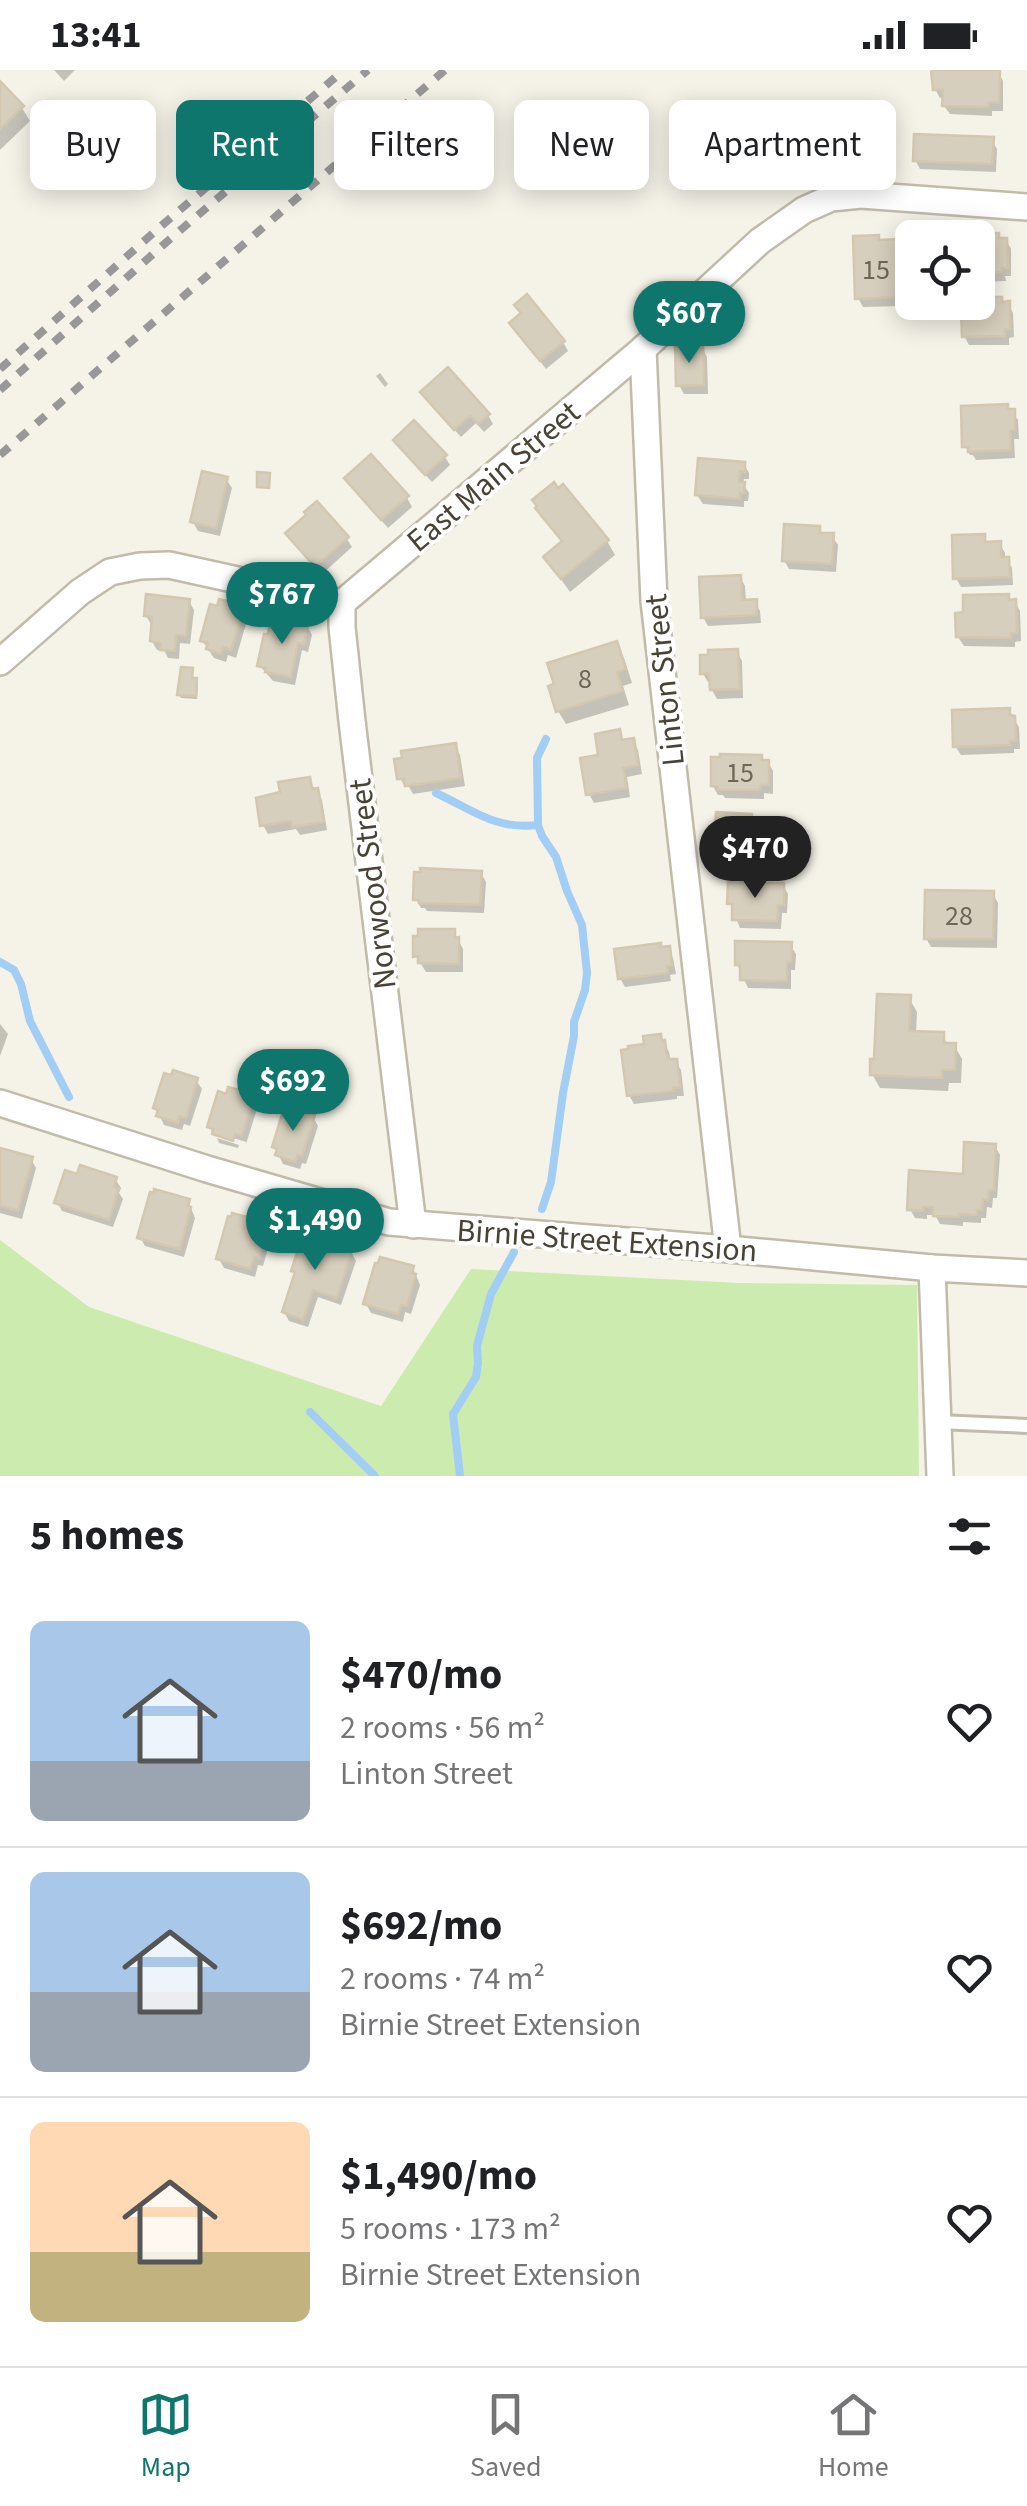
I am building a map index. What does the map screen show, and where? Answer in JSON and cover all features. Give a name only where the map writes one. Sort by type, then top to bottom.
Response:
[{"type":"street","name":"East Main Street","points":[[342,602],[643,350],[760,242],[804,210],[830,198],[861,196],[1027,208]]},
{"type":"street","name":"Linton Street","points":[[643,350],[654,600],[728,1248]]},
{"type":"street","points":[[0,662],[80,592],[110,572],[140,566],[169,565],[342,602]]},
{"type":"street","name":"Norwood Street","points":[[342,602],[352,720],[413,1226]]},
{"type":"street","name":"Birnie Street Extension","points":[[0,1103],[342,1210],[413,1226],[1027,1273]]},
{"type":"street","points":[[932,1268],[940,1476]]},
{"type":"lane","points":[[938,1422],[1027,1426]]},
{"type":"green space","points":[[0,1240],[89,1307],[381,1406],[471,1269],[739,1283],[917,1285],[919,1476],[0,1476]]},
{"type":"building","points":[[931,70],[1000,70],[999,103],[989,102],[988,107],[942,106],[943,90],[933,90]]},
{"type":"building","points":[[0,81],[24,106],[0,129]]},
{"type":"building","points":[[914,134],[994,137],[992,164],[913,161]]},
{"type":"building","points":[[995,233],[999,233],[999,238],[1007,238],[1008,268],[1002,268],[1002,272],[995,272]]},
{"type":"building","points":[[853,236],[895,239],[895,297],[855,299]]},
{"type":"building","points":[[527,294],[565,341],[540,361],[509,323],[521,313],[514,305]]},
{"type":"building","points":[[995,297],[1002,297],[1002,302],[1010,301],[1010,329],[1005,329],[1005,336],[962,337],[961,320],[995,320]]},
{"type":"building","points":[[703,345],[704,385],[676,386],[675,346]]},
{"type":"building","points":[[448,367],[490,414],[478,424],[470,416],[454,430],[420,392]]},
{"type":"building","points":[[1008,404],[1008,409],[1015,409],[1011,450],[968,452],[968,447],[962,447],[961,406]]},
{"type":"building","points":[[414,420],[447,455],[425,475],[393,440]]},
{"type":"building","points":[[371,454],[409,496],[381,520],[344,478]]},
{"type":"building","points":[[698,458],[745,462],[745,472],[740,471],[739,482],[745,482],[740,499],[695,495]]},
{"type":"building","points":[[202,471],[228,477],[216,528],[190,522]]},
{"type":"building","points":[[257,472],[270,473],[269,488],[257,487]]},
{"type":"building","points":[[554,482],[558,488],[563,484],[609,540],[561,579],[543,557],[562,541],[532,500]]},
{"type":"building","points":[[317,501],[349,537],[315,567],[285,533]]},
{"type":"building","points":[[784,524],[820,526],[820,533],[834,533],[832,564],[782,561]]},
{"type":"building","points":[[985,534],[985,542],[1001,541],[1001,557],[1009,557],[1010,577],[953,579],[952,535]]},
{"type":"building","points":[[741,575],[742,600],[757,599],[757,615],[701,618],[699,577]]},
{"type":"building","points":[[146,594],[190,599],[186,636],[176,635],[175,651],[160,650],[161,643],[150,641],[152,617],[144,616]]},
{"type":"building","points":[[1009,594],[1009,600],[1016,599],[1017,633],[1011,633],[1011,638],[956,637],[955,613],[963,612],[963,595]]},
{"type":"building","points":[[219,599],[241,605],[242,613],[231,650],[223,647],[221,654],[206,649],[208,643],[200,641],[210,604],[217,606]]},
{"type":"building","points":[[288,620],[308,624],[304,644],[298,643],[291,677],[265,672],[266,668],[257,666],[270,621],[287,624]]},
{"type":"building","points":[[617,641],[626,669],[617,672],[623,691],[556,712],[548,686],[554,684],[547,663]]},
{"type":"building","points":[[738,649],[740,689],[710,690],[709,674],[700,674],[700,655],[708,655],[708,650]]},
{"type":"building","points":[[181,667],[193,668],[196,696],[177,695]]},
{"type":"building","points":[[1010,708],[1010,715],[1015,716],[1016,741],[1010,741],[1010,745],[953,747],[952,710]]},
{"type":"building","points":[[620,729],[622,740],[634,738],[638,765],[623,768],[627,788],[586,795],[580,758],[598,755],[595,734]]},
{"type":"building","points":[[456,743],[461,778],[405,786],[404,779],[397,779],[394,759],[402,758],[401,751]]},
{"type":"building","points":[[762,755],[762,760],[769,760],[769,785],[761,785],[760,790],[717,790],[718,787],[711,786],[711,757]]},
{"type":"building","points":[[310,777],[312,789],[318,788],[324,822],[292,827],[291,821],[260,826],[256,798],[280,792],[278,782]]},
{"type":"building","points":[[716,812],[752,814],[749,858],[713,856]]},
{"type":"building","points":[[420,868],[482,871],[480,905],[413,900],[414,872],[421,872]]},
{"type":"building","points":[[728,882],[784,883],[784,905],[778,905],[777,921],[732,920],[732,904],[727,904]]},
{"type":"building","points":[[925,890],[994,891],[993,939],[924,939]]},
{"type":"building","points":[[418,929],[455,929],[455,938],[459,937],[459,964],[418,963],[418,956],[413,957],[413,936],[418,936]]},
{"type":"building","points":[[735,941],[792,942],[787,981],[740,980],[740,965],[735,965]]},
{"type":"building","points":[[661,943],[661,947],[670,946],[672,965],[667,966],[668,973],[618,979],[614,949]]},
{"type":"building","points":[[877,994],[911,995],[909,1031],[944,1032],[944,1043],[956,1043],[955,1070],[942,1070],[942,1078],[870,1075]]},
{"type":"building","points":[[661,1034],[667,1056],[677,1059],[680,1087],[627,1096],[621,1050],[644,1044],[643,1036]]},
{"type":"building","points":[[173,1070],[198,1078],[186,1118],[179,1116],[178,1123],[156,1116],[158,1110],[153,1108],[164,1073],[171,1075]]},
{"type":"building","points":[[228,1087],[254,1094],[242,1136],[235,1134],[233,1141],[212,1134],[213,1129],[207,1127],[218,1091],[226,1094]]},
{"type":"building","points":[[289,1107],[315,1115],[302,1156],[298,1155],[295,1162],[275,1155],[277,1149],[272,1147],[283,1111],[287,1113]]},
{"type":"building","points":[[964,1142],[996,1144],[994,1190],[989,1190],[988,1200],[983,1199],[982,1210],[977,1210],[977,1215],[959,1217],[933,1216],[933,1207],[907,1210],[909,1170],[963,1174]]},
{"type":"building","points":[[0,1148],[33,1157],[18,1211],[0,1206]]},
{"type":"building","points":[[80,1165],[117,1177],[114,1187],[119,1188],[109,1220],[54,1203],[65,1170],[77,1174]]},
{"type":"building","points":[[154,1189],[190,1199],[180,1249],[137,1238]]},
{"type":"building","points":[[232,1213],[269,1223],[259,1258],[254,1257],[250,1269],[216,1259]]},
{"type":"building","points":[[303,1234],[352,1250],[337,1298],[313,1290],[303,1320],[282,1312]]},
{"type":"building","points":[[380,1257],[414,1266],[412,1273],[416,1274],[407,1306],[401,1305],[398,1314],[363,1304]]},
{"type":"waterway","points":[[542,1209],[551,1182],[574,1022],[587,973],[582,925],[556,857],[538,825],[537,758],[546,739]]},
{"type":"waterway","points":[[436,793],[497,822],[538,825]]},
{"type":"waterway","points":[[0,962],[14,970],[30,1021],[69,1097]]},
{"type":"waterway","points":[[460,1476],[453,1414],[476,1377],[477,1346],[491,1294],[514,1252]]},
{"type":"waterway","points":[[310,1412],[375,1476]]},
{"type":"railway","points":[[0,369],[344,70]]},
{"type":"railway","points":[[0,390],[368,70]]},
{"type":"railway","points":[[0,455],[445,70]]}]
